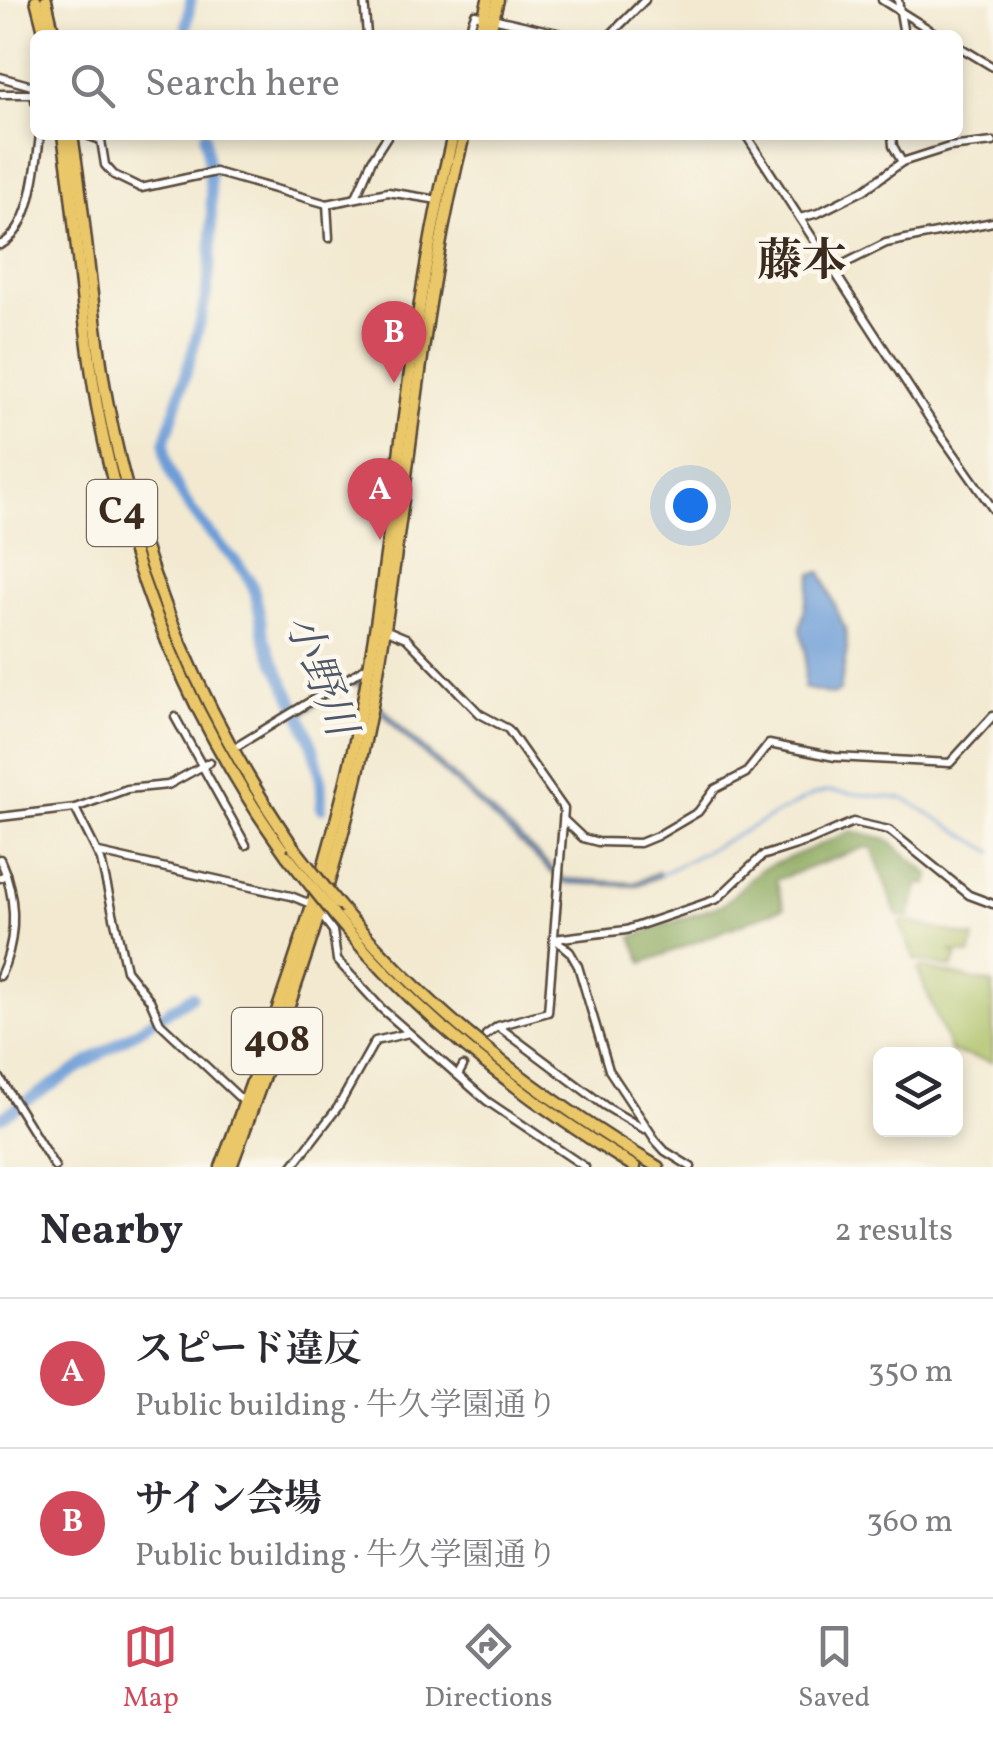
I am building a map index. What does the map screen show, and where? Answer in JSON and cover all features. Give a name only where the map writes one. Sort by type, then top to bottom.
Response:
[{"type":"highway","points":[[36,0],[43,30]]},
{"type":"highway","points":[[46,0],[53,30]]},
{"type":"highway","points":[[488,0],[489,30]]},
{"type":"highway","points":[[482,30],[498,0]]},
{"type":"highway","name":"C4","points":[[64,140],[97,406],[129,537],[158,623],[229,766],[336,917],[402,990],[470,1051],[544,1108],[635,1167]]},
{"type":"highway","name":"C4","points":[[73,140],[108,404],[140,536],[169,619],[209,707],[256,791],[290,850],[408,982],[478,1044],[551,1100],[658,1167]]},
{"type":"highway","name":"408","points":[[317,910],[380,628],[421,295],[452,140]]},
{"type":"highway","name":"408","points":[[231,1167],[359,771],[431,296],[463,140]]},
{"type":"highway","name":"408","points":[[221,1167],[248,1106]]},
{"type":"street","points":[[364,0],[367,30]]},
{"type":"street","points":[[615,30],[645,0]]},
{"type":"street","points":[[882,0],[930,30]]},
{"type":"street","points":[[898,0],[903,30]]},
{"type":"street","points":[[468,30],[472,16],[545,30]]},
{"type":"street","points":[[963,49],[993,67]]},
{"type":"street","points":[[0,78],[30,86]]},
{"type":"street","points":[[0,94],[30,98]]},
{"type":"street","points":[[0,245],[9,241],[22,221],[39,140]]},
{"type":"street","points":[[101,140],[105,165],[114,175],[141,188],[211,173],[327,204],[388,192],[438,200]]},
{"type":"street","points":[[356,198],[385,140]]},
{"type":"street","points":[[749,140],[933,424],[993,509]]},
{"type":"street","points":[[892,140],[902,162]]},
{"type":"street","points":[[800,218],[864,190],[902,162],[950,147],[993,142]]},
{"type":"street","points":[[327,204],[328,238]]},
{"type":"street","points":[[834,269],[886,243],[993,222]]},
{"type":"street","points":[[380,628],[406,638],[480,714],[508,728],[564,808],[548,1012],[498,1026],[486,1035]]},
{"type":"street","points":[[240,745],[369,666]]},
{"type":"street","points":[[563,819],[589,840],[640,843],[698,812],[714,789],[746,772],[770,744],[834,758],[950,763],[993,716]]},
{"type":"street","points":[[175,717],[246,845]]},
{"type":"street","points":[[0,817],[75,808],[127,789],[168,785],[210,762]]},
{"type":"street","points":[[75,808],[99,854],[126,970],[160,1022],[248,1106]]},
{"type":"street","points":[[554,939],[626,930],[707,903],[762,856],[853,822],[889,830],[969,895],[993,904]]},
{"type":"street","points":[[99,854],[294,897],[317,910],[333,932],[337,960],[382,1009],[500,1110],[584,1167]]},
{"type":"street","points":[[0,859],[14,905],[10,953],[0,976]]},
{"type":"street","points":[[554,939],[570,952],[578,966],[603,1056],[649,1132],[665,1151],[690,1167]]},
{"type":"street","points":[[498,1026],[605,1106],[649,1132]]},
{"type":"street","points":[[292,1167],[338,1108],[375,1041],[410,1033]]},
{"type":"street","points":[[458,1075],[463,1066]]},
{"type":"street","points":[[0,1078],[56,1167]]},
{"type":"green space","points":[[852,831],[887,839],[930,875],[928,885],[919,884],[909,917],[895,912],[872,847],[863,848],[776,880],[784,907],[643,963],[632,937],[724,904],[760,870]]},
{"type":"green space","points":[[904,921],[974,938],[970,955],[950,951],[957,955],[952,968],[915,960],[900,924]]},
{"type":"green space","points":[[921,967],[993,984],[993,1062],[963,1055],[963,1047],[949,1047],[918,970]]},
{"type":"water","points":[[821,572],[845,629],[847,649],[840,691],[833,695],[804,688],[806,653],[800,629],[812,574]]},
{"type":"water","points":[[349,680],[359,682],[403,729],[564,879],[635,883],[658,872],[660,876],[635,886],[563,883],[400,732],[358,685],[350,684],[303,714],[300,710]]},
{"type":"waterway","name":"小野川","points":[[186,30],[191,0]]},
{"type":"waterway","name":"小野川","points":[[206,140],[211,209],[208,283],[195,343],[165,442],[166,455],[190,508],[251,583],[266,642],[312,743],[318,764],[321,808]]},
{"type":"waterway","points":[[660,875],[813,795],[828,791],[905,799],[993,852]]},
{"type":"waterway","name":"小野川","points":[[0,1118],[192,996]]},
{"type":"tunnel","points":[[463,1066],[486,1035]]},
{"type":"place","name":"サイン会場","points":[[394,383]]},
{"type":"place","name":"スピード違反","points":[[380,540]]},
{"type":"district","name":"藤本","points":[[802,263]]}]
